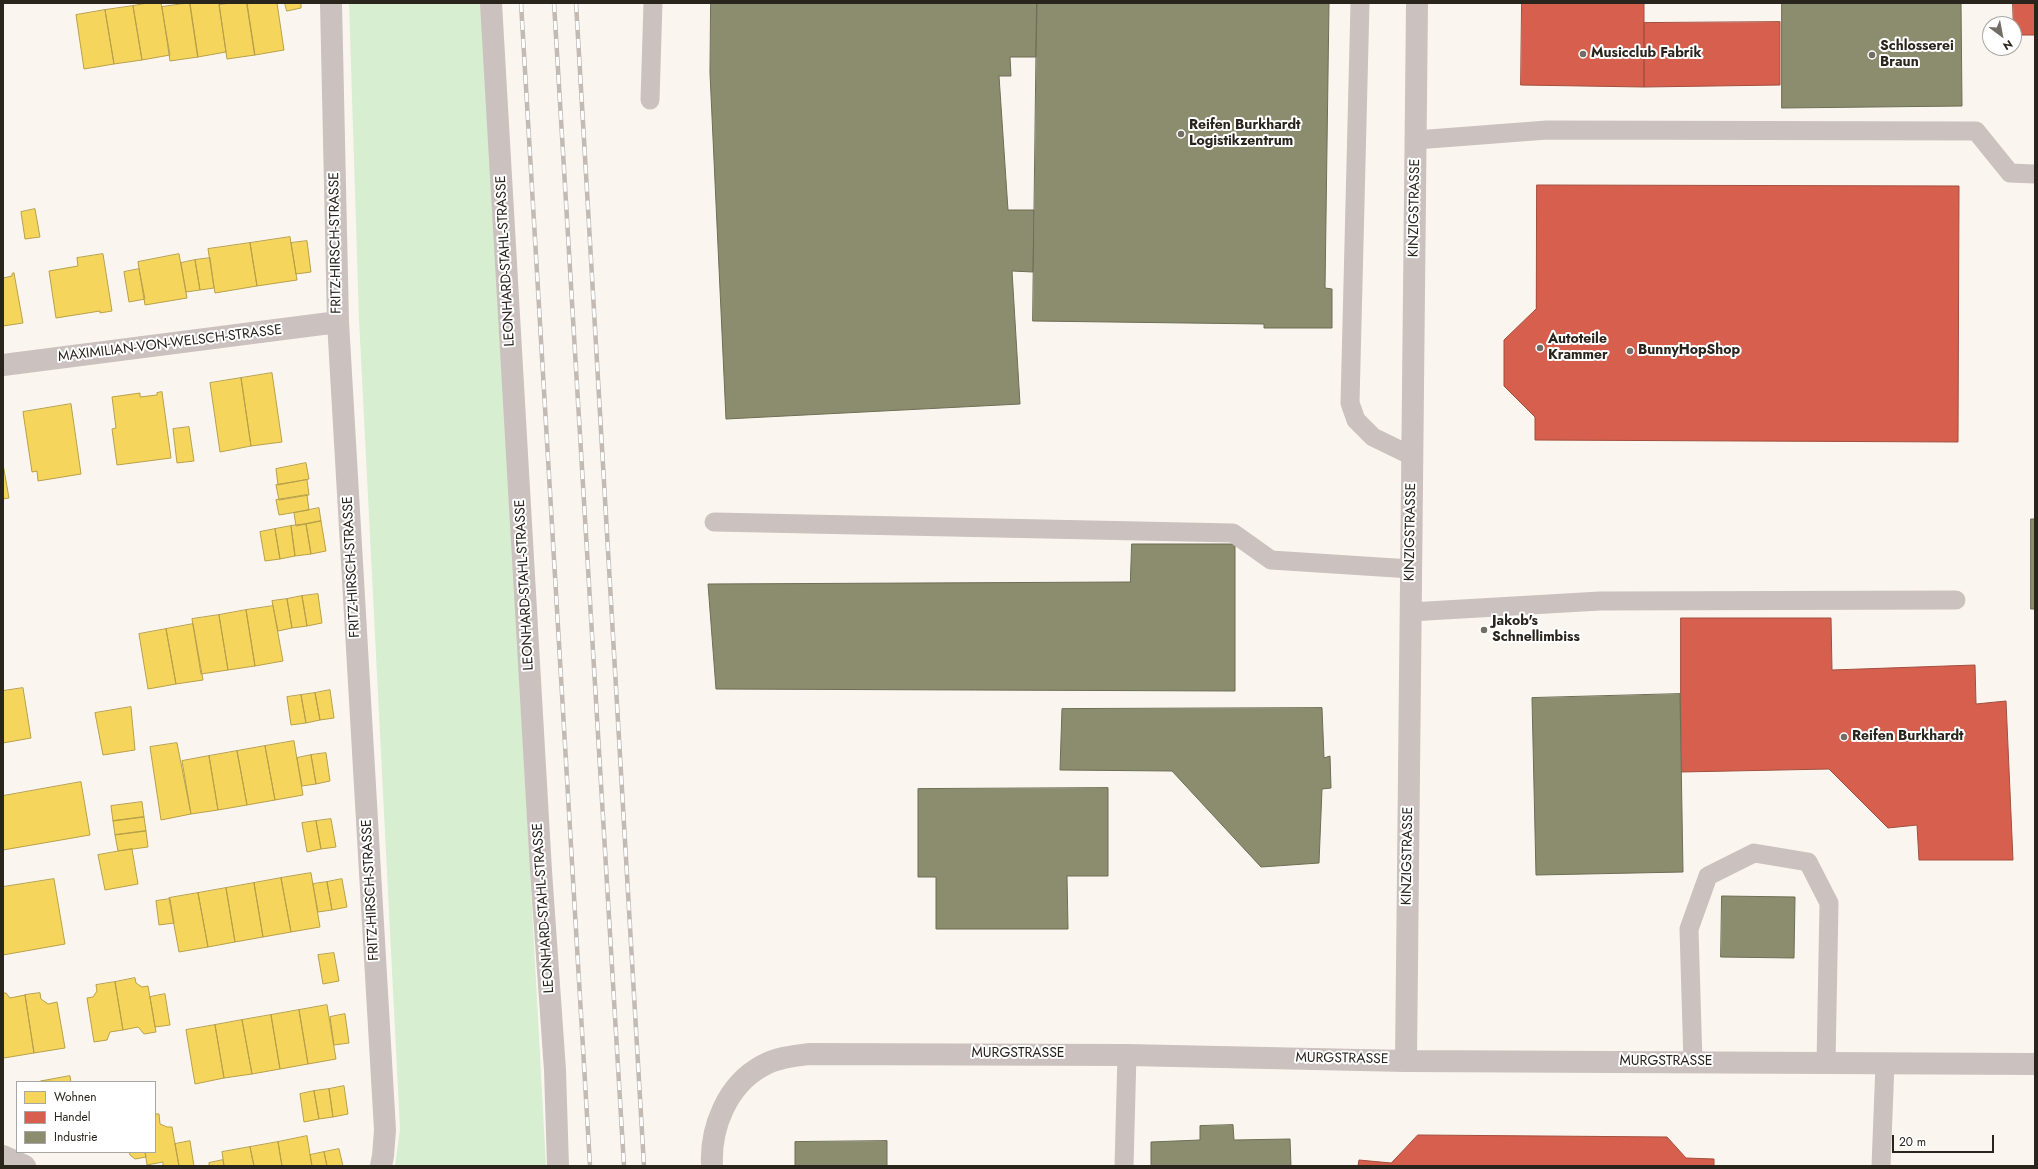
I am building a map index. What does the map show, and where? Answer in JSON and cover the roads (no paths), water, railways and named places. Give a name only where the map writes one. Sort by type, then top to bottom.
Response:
[{"type":"street","name":"FRITZ-HIRSCH-STRASSE","points":[[331,3],[338,322],[385,1130],[381,1166]]},
{"type":"street","name":"LEONHARD-STAHL-STRASSE","points":[[491,3],[541,871],[555,1070],[558,1166]]},
{"type":"street","name":"KINZIGSTRASSE","points":[[1406,1061],[1417,3]]},
{"type":"street","name":"MAXIMILIAN-VON-WELSCH-STRASSE","points":[[3,365],[338,322]]},
{"type":"street","name":"MURGSTRASSE","points":[[712,1163],[718,1120],[728,1098],[742,1081],[761,1066],[782,1058],[810,1054],[1127,1055],[1406,1061],[2035,1064]]},
{"type":"street","points":[[3,1156],[25,1166]]},
{"type":"lane","points":[[650,100],[653,3]]},
{"type":"lane","points":[[1360,3],[1350,403],[1356,420],[1373,437],[1412,456]]},
{"type":"lane","points":[[1416,140],[1547,130],[1976,131],[2010,173],[2035,174]]},
{"type":"lane","points":[[714,522],[1233,533],[1271,560],[1411,569]]},
{"type":"lane","points":[[1410,612],[1600,601],[1956,600]]},
{"type":"lane","points":[[1693,1062],[1689,929],[1708,876],[1754,853],[1808,862],[1829,903],[1826,1063]]},
{"type":"lane","points":[[1124,1166],[1127,1055]]},
{"type":"lane","points":[[1881,1166],[1885,1064]]},
{"type":"railway","points":[[521,3],[590,1166]]},
{"type":"railway","points":[[554,3],[624,1166]]},
{"type":"railway","points":[[576,3],[644,1166]]},
{"type":"place","name":"Musicclub Fabrik","points":[[1583,54]]},
{"type":"place","name":"Schlosserei Braun","points":[[1872,55]]},
{"type":"place","name":"Reifen Burkhardt Logistikzentrum","points":[[1181,134]]},
{"type":"place","name":"Autoteile Krammer","points":[[1540,348]]},
{"type":"place","name":"BunnyHopShop","points":[[1630,351]]},
{"type":"place","name":"Jakob's Schnellimbiss","points":[[1484,630]]},
{"type":"place","name":"Reifen Burkhardt","points":[[1844,737]]}]
